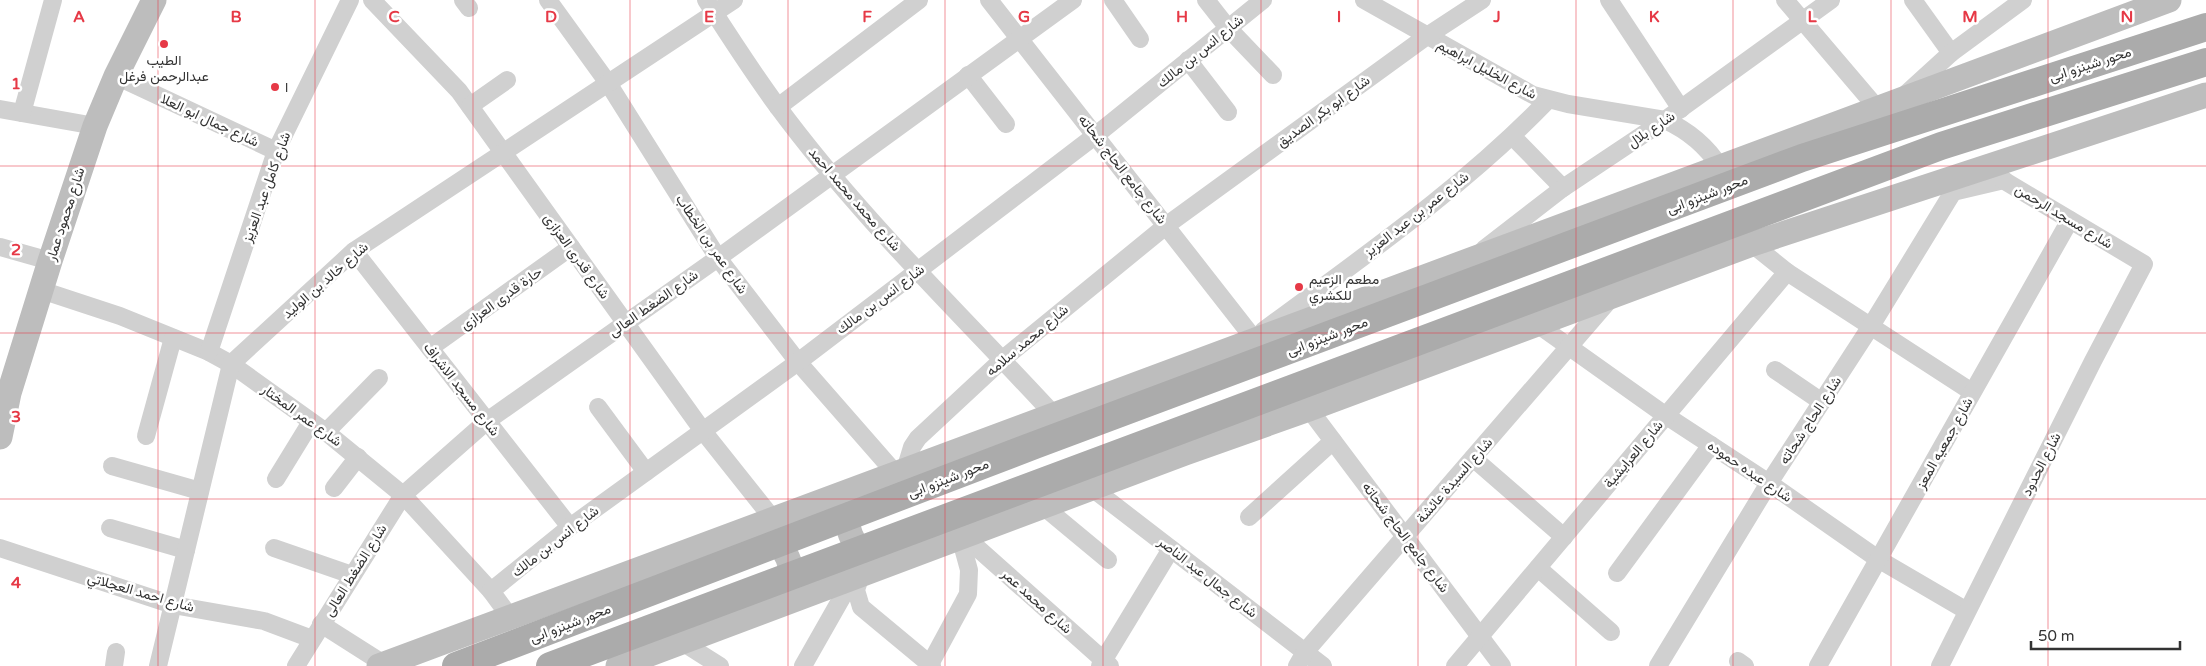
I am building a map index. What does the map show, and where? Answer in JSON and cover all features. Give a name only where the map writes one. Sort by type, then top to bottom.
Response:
[{"type":"main road","name":"محور شينزو ابى","points":[[456,666],[1035,445],[1802,158],[2206,27]]},
{"type":"main road","points":[[550,666],[1941,146],[2206,62]]},
{"type":"street","points":[[22,112],[53,0]]},
{"type":"street","name":"شارع محمود عمار","points":[[0,437],[4,392],[41,290],[95,126],[116,76],[154,0]]},
{"type":"street","name":"شارع كامل عبد العزيز","points":[[209,352],[276,151],[350,0]]},
{"type":"street","name":"شارع قدرى العزازى","points":[[372,0],[459,90],[703,431],[773,519]]},
{"type":"street","name":"شارع عمر بن الخطاب","points":[[548,0],[608,83],[718,258],[798,362],[900,472]]},
{"type":"street","name":"شارع خالد بن الوليد","points":[[231,364],[354,251],[608,83],[710,7],[734,0]]},
{"type":"street","points":[[778,107],[919,0]]},
{"type":"street","name":"شارع جامع الحاج شحاته","points":[[989,0],[1167,225],[1254,339]]},
{"type":"street","name":"شارع الضغط العالى","points":[[296,666],[403,495],[487,421],[718,258],[1072,0]]},
{"type":"street","points":[[1113,0],[1140,39]]},
{"type":"street","points":[[1206,0],[1228,28],[1273,75]]},
{"type":"street","name":"شارع انس بن مالك","points":[[491,591],[570,527],[798,362],[1096,135],[1263,0]]},
{"type":"street","name":"شارع الخليل ابراهيم","points":[[1364,0],[1518,88],[1548,100],[1665,120],[1679,126],[1703,144],[1720,166]]},
{"type":"street","name":"شارع ابو بكر الصديق","points":[[1167,225],[1427,36],[1482,0]]},
{"type":"street","points":[[1609,0],[1681,109]]},
{"type":"street","points":[[1785,0],[1802,21],[1888,104]]},
{"type":"street","name":"شارع بلال","points":[[1471,259],[1563,188],[1681,109],[1831,0]]},
{"type":"street","points":[[1913,0],[1951,53]]},
{"type":"street","points":[[1888,104],[1951,53],[2023,0]]},
{"type":"street","points":[[382,665],[2169,0]]},
{"type":"street","name":"شارع محمد محمد احمد","points":[[710,7],[778,107],[832,174],[918,270],[1054,414]]},
{"type":"street","points":[[1188,60],[1228,112]]},
{"type":"street","points":[[968,75],[1006,124]]},
{"type":"street","name":"شارع جمال ابو العلا","points":[[116,76],[276,151]]},
{"type":"street","points":[[470,106],[507,80]]},
{"type":"street","points":[[618,666],[1043,506],[1752,244],[1976,179],[2206,95]]},
{"type":"street","name":"شارع عمر بن عبد العزيز","points":[[1254,339],[1436,202],[1513,137],[1548,100]]},
{"type":"street","points":[[0,109],[95,126]]},
{"type":"street","points":[[1513,137],[1563,188]]},
{"type":"street","name":"شارع مسجد الرحمن","points":[[1976,179],[2070,220],[2144,264]]},
{"type":"street","name":"شارع الحاج شحاته","points":[[1658,666],[1769,483],[1871,326],[1976,179]]},
{"type":"street","name":"شارع جمعيه المعز","points":[[1818,666],[2070,220]]},
{"type":"street","name":"شارع محمد سلامه","points":[[900,472],[918,438],[1003,359],[1167,225]]},
{"type":"street","points":[[1752,244],[1787,272],[1972,392]]},
{"type":"street","points":[[0,247],[50,261]]},
{"type":"street","name":"حارة قدرى العزازى","points":[[430,348],[571,247]]},
{"type":"street","name":"شارع مسجد الاشراف","points":[[354,251],[570,527]]},
{"type":"street","name":"شارع الحدود","points":[[1940,666],[2093,361],[2144,264]]},
{"type":"street","name":"شارع العرايشية","points":[[1455,666],[1787,272]]},
{"type":"street","name":"شارع عمر المختار","points":[[41,290],[120,316],[209,352],[231,364],[326,432],[403,495],[491,591],[510,617]]},
{"type":"street","name":"شارع السيدة عائشة","points":[[1301,659],[1405,535],[1569,348],[1612,296]]},
{"type":"street","name":"شارع عبده حموده","points":[[1537,324],[1665,415],[1769,483],[1878,559],[1967,611]]},
{"type":"street","points":[[146,436],[173,338]]},
{"type":"street","points":[[158,666],[231,364]]},
{"type":"street","points":[[1775,370],[1822,402]]},
{"type":"street","points":[[326,432],[379,378]]},
{"type":"street","points":[[598,407],[646,472]]},
{"type":"street","name":"شارع جامع الحاج شحاته","points":[[1309,409],[1502,666]]},
{"type":"street","points":[[276,479],[312,422]]},
{"type":"street","points":[[1249,517],[1333,441]]},
{"type":"street","points":[[1616,573],[1711,445]]},
{"type":"street","points":[[334,488],[358,457]]},
{"type":"street","points":[[1473,458],[1564,537]]},
{"type":"street","points":[[112,466],[200,491]]},
{"type":"street","points":[[864,485],[851,502],[848,511],[849,532],[853,541],[866,555],[874,559],[893,562]]},
{"type":"street","name":"شارع جمال عبد الناصر","points":[[1092,488],[1171,549],[1301,659],[1323,666]]},
{"type":"street","points":[[1043,506],[1108,560]]},
{"type":"street","points":[[110,528],[186,550]]},
{"type":"street","points":[[739,532],[749,531],[768,536],[776,542],[788,557],[792,577],[790,587],[781,604]]},
{"type":"street","points":[[857,576],[856,590],[861,607],[930,666],[968,594],[970,581],[968,564],[961,537]]},
{"type":"street","name":"شارع محمد عمر","points":[[961,537],[1104,664]]},
{"type":"street","name":"شارع احمد العجلاتي","points":[[0,548],[173,605],[317,632],[382,665]]},
{"type":"street","points":[[274,548],[352,575]]},
{"type":"street","points":[[1104,664],[1171,549]]},
{"type":"street","points":[[1538,568],[1611,632]]},
{"type":"street","points":[[803,666],[857,576]]},
{"type":"street","points":[[682,642],[720,666]]},
{"type":"place","name":"الطيب عبدالرحمن فرغل","points":[[164,44]]},
{"type":"place","name":"ا","points":[[275,87]]},
{"type":"place","name":"مطعم الزعيم للكشري","points":[[1299,287]]}]
